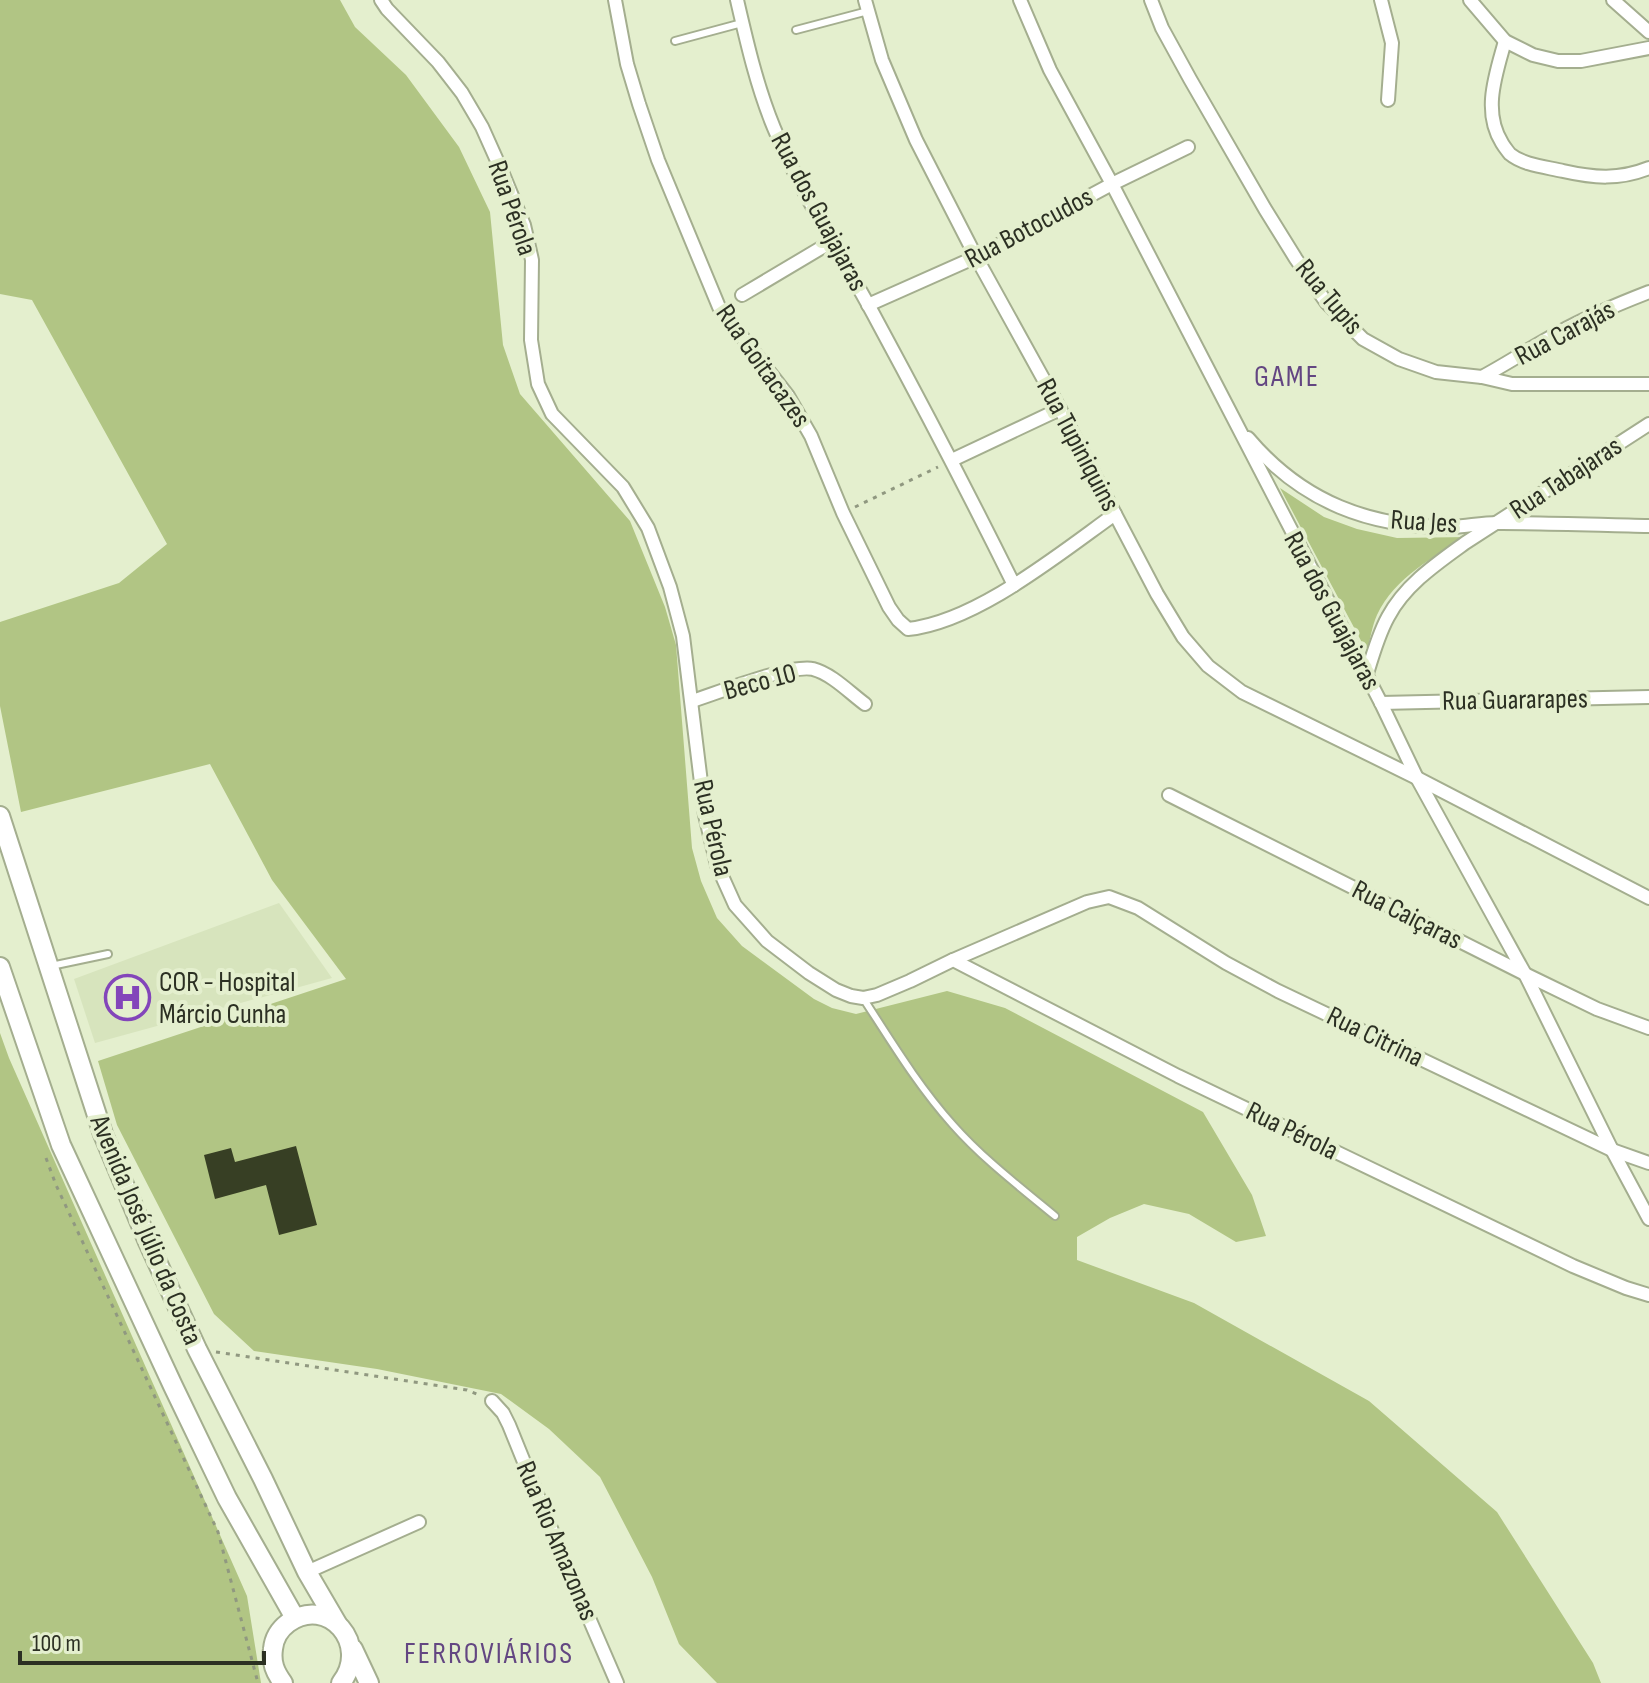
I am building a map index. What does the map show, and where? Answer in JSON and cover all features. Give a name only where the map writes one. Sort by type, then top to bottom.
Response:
[{"type":"main road","name":"Avenida José Júlio da Costa","points":[[0,816],[103,1134],[148,1242],[307,1572],[351,1643]]},
{"type":"main road","name":"Avenida José Júlio da Costa","points":[[0,967],[61,1145],[227,1498],[295,1618]]},
{"type":"main road","points":[[283,1683],[271,1658],[273,1642],[282,1628],[295,1618],[306,1615],[329,1618],[338,1625]]},
{"type":"main road","points":[[341,1683],[350,1670],[353,1656],[351,1643]]},
{"type":"main road","points":[[351,1643],[369,1683]]},
{"type":"street","name":"Rua Pérola","points":[[381,0],[462,93],[482,127],[503,174],[524,225],[532,260],[531,340],[538,384],[552,414],[623,487],[648,528],[670,587],[683,636],[705,815],[717,865],[735,905],[767,941],[809,973],[836,990],[863,998]]},
{"type":"street","name":"Rua Goitacazes","points":[[615,0],[627,64],[643,118],[719,307],[788,396],[811,436],[843,513],[889,607],[908,629],[935,624],[978,606],[1014,585]]},
{"type":"street","name":"Rua dos Guajajaras","points":[[737,0],[774,128],[831,242],[952,460],[1014,585]]},
{"type":"street","name":"Rua dos Guajajaras","points":[[1020,0],[1050,70],[1112,184],[1417,778],[1525,974],[1649,1219]]},
{"type":"street","name":"Rua Tupis","points":[[1151,0],[1162,28],[1296,259],[1326,302],[1363,339],[1399,359],[1436,372],[1512,384],[1649,384]]},
{"type":"street","points":[[1381,0],[1392,43],[1388,100]]},
{"type":"street","points":[[1470,0],[1505,41],[1533,55],[1558,61],[1581,61],[1649,48]]},
{"type":"street","points":[[1613,0],[1649,32]]},
{"type":"street","name":"Rua Tupiniquins","points":[[867,6],[882,60],[916,140],[976,257],[1157,594],[1183,637],[1208,666],[1242,692],[1649,898]]},
{"type":"street","points":[[1505,41],[1493,85],[1491,118],[1499,139],[1509,153],[1530,163],[1590,177],[1629,176],[1649,168]]},
{"type":"street","name":"Rua Botocudos","points":[[868,305],[976,257],[1188,147]]},
{"type":"street","points":[[742,295],[831,242]]},
{"type":"street","name":"Rua Carajás","points":[[1482,377],[1557,333],[1649,292]]},
{"type":"street","points":[[952,460],[1060,409]]},
{"type":"street","name":"Rua Jes","points":[[1234,422],[1261,454],[1297,485],[1332,505],[1363,517],[1452,527],[1497,523],[1649,526]]},
{"type":"street","name":"Rua Tabajaras","points":[[1366,677],[1388,617],[1408,589],[1437,563],[1649,424]]},
{"type":"street","points":[[1014,585],[1115,514]]},
{"type":"street","name":"Beco 10","points":[[692,701],[783,672],[813,669],[828,676],[865,704]]},
{"type":"street","name":"Rua Guararapes","points":[[1381,703],[1649,697]]},
{"type":"street","name":"Rua Caiçaras","points":[[1169,795],[1597,1009],[1649,1028]]},
{"type":"street","name":"Rua Citrina","points":[[953,960],[1087,902],[1109,897],[1138,908],[1214,956],[1278,991],[1612,1150],[1649,1163]]},
{"type":"street","name":"Rua Pérola","points":[[953,960],[1178,1076],[1558,1260],[1649,1295]]},
{"type":"street","points":[[863,998],[892,990],[953,960]]},
{"type":"street","name":"Rua Rio Amazonas","points":[[492,1401],[509,1425],[617,1683]]},
{"type":"street","points":[[307,1572],[419,1522]]},
{"type":"lane","points":[[796,30],[867,6]]},
{"type":"lane","points":[[675,41],[742,23]]},
{"type":"lane","points":[[48,967],[108,954]]},
{"type":"lane","points":[[863,998],[912,1072],[952,1124],[978,1151],[1055,1216]]},
{"type":"path","points":[[843,513],[952,460]]},
{"type":"path","points":[[46,1155],[56,1185],[218,1532],[258,1683]]},
{"type":"path","points":[[197,1349],[467,1390],[492,1401]]},
{"type":"shaded area","points":[[279,903],[332,978],[95,1043],[74,979]]},
{"type":"green space","points":[[0,0],[340,0],[355,27],[406,75],[459,147],[490,212],[503,345],[520,394],[630,521],[665,607],[676,645],[692,848],[701,881],[717,918],[742,946],[814,999],[832,1008],[856,1014],[947,991],[1005,1008],[1203,1112],[1252,1195],[1266,1236],[1236,1242],[1189,1214],[1144,1204],[1110,1218],[1077,1237],[1077,1260],[1194,1303],[1369,1401],[1497,1512],[1593,1663],[1601,1683],[717,1683],[679,1644],[652,1577],[600,1477],[549,1429],[501,1394],[377,1369],[254,1351],[214,1314],[117,1125],[98,1061],[346,979],[272,880],[210,764],[21,812],[0,706],[0,622],[119,583],[167,544],[32,300],[0,294]]},
{"type":"green space","points":[[1280,488],[1324,517],[1357,529],[1397,538],[1469,537],[1429,560],[1394,589],[1377,615],[1367,652]]},
{"type":"green space","points":[[0,1033],[247,1596],[261,1683],[0,1683]]},
{"type":"building","points":[[296,1146],[317,1225],[279,1235],[266,1185],[215,1199],[204,1155],[231,1148],[235,1162]]},
{"type":"place","name":"COR - Hospital Márcio Cunha","points":[[128,998]]},
{"type":"district","name":"GAME","points":[[1287,377]]},
{"type":"district","name":"FERROVIÁRIOS","points":[[489,1654]]}]
